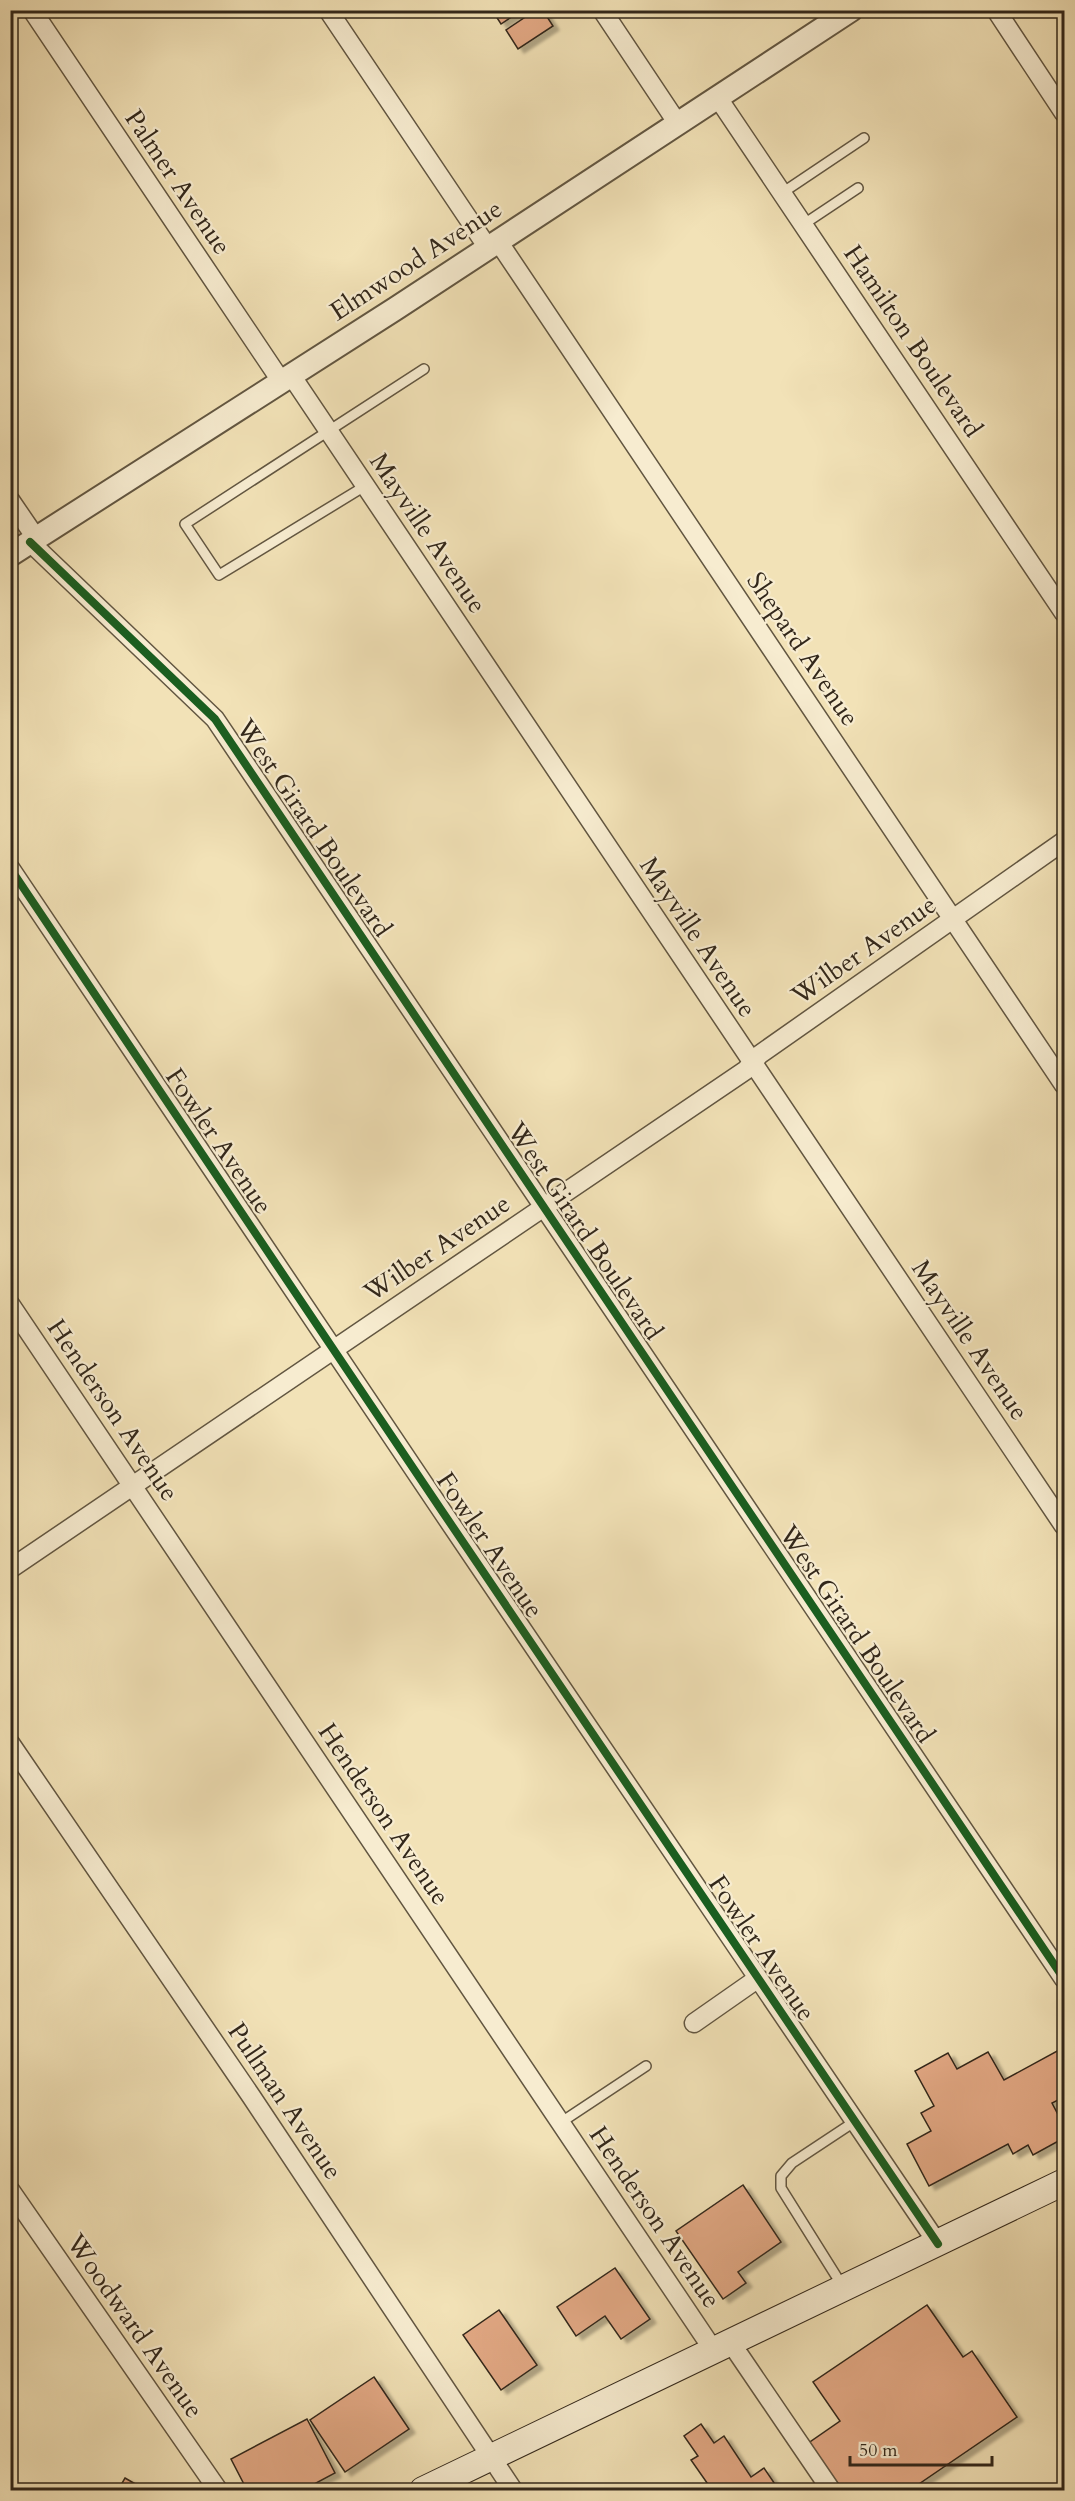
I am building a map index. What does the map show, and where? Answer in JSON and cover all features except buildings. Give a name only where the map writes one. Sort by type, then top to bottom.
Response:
[{"type":"main road","points":[[423,2490],[1065,2182]]},
{"type":"street","name":"Palmer Avenue","points":[[32,10],[286,378]]},
{"type":"street","name":"Shepard Avenue","points":[[328,10],[493,245],[1065,1085]]},
{"type":"street","points":[[602,10],[678,124]]},
{"type":"street","name":"Elmwood Avenue","points":[[10,555],[493,245],[851,10]]},
{"type":"street","points":[[996,10],[1065,113]]},
{"type":"street","name":"Hamilton Boulevard","points":[[718,98],[1065,613]]},
{"type":"street","name":"Mayville Avenue","points":[[286,378],[327,430],[1065,1526]]},
{"type":"street","name":"West Girard Boulevard","points":[[10,500],[33,540],[215,719],[1065,1978]]},
{"type":"street","name":"Wilber Avenue","points":[[10,1569],[753,1064],[759,1055],[1065,841]]},
{"type":"street","name":"Fowler Avenue","points":[[10,868],[757,1979],[938,2244]]},
{"type":"street","name":"Henderson Avenue","points":[[10,1304],[560,2123],[723,2347],[831,2490]]},
{"type":"street","name":"Pullman Avenue","points":[[10,1743],[251,2096],[513,2490]]},
{"type":"street","points":[[694,2023],[757,1979]]},
{"type":"street","name":"Woodward Avenue","points":[[10,2190],[218,2490]]},
{"type":"lane","points":[[782,193],[864,138]]},
{"type":"lane","points":[[804,224],[858,188]]},
{"type":"lane","points":[[365,486],[219,575],[185,524],[424,369]]},
{"type":"lane","points":[[560,2123],[645,2067]]},
{"type":"lane","points":[[844,2289],[781,2188],[781,2176],[792,2163],[855,2122]]},
{"type":"cycle path","points":[[30,542],[215,719],[1064,1979]]},
{"type":"cycle path","points":[[10,868],[938,2244]]}]
